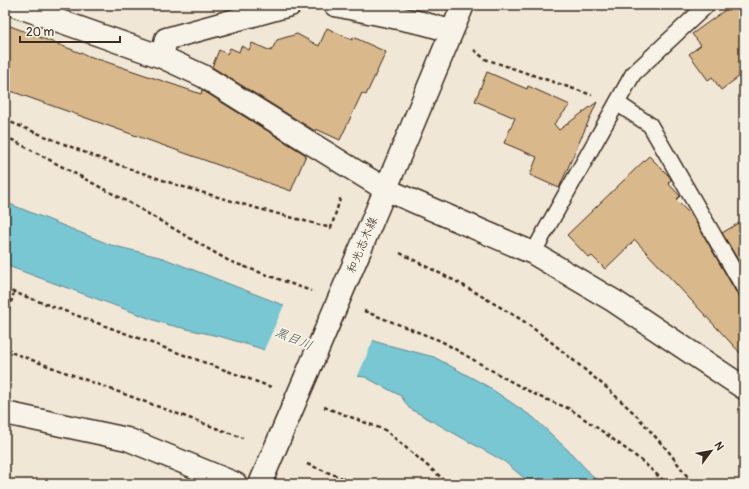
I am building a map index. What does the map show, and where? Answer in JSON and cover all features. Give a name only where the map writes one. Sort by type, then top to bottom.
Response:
[{"type":"street","points":[[14,5],[162,57],[203,76],[385,189],[533,253],[614,302],[744,388]]},
{"type":"street","points":[[162,57],[166,39],[290,5]]},
{"type":"street","points":[[335,5],[422,23],[451,31]]},
{"type":"street","name":"和光志木線","points":[[260,484],[360,250],[462,5]]},
{"type":"street","points":[[5,413],[127,440],[236,484]]},
{"type":"lane","points":[[533,253],[633,74],[707,5]]},
{"type":"lane","points":[[617,103],[650,125],[744,288]]},
{"type":"path","points":[[484,59],[617,103]]},
{"type":"path","points":[[5,120],[96,157],[180,186],[331,228],[342,192]]},
{"type":"path","points":[[400,253],[461,284],[522,320],[550,341],[607,388],[635,414],[670,452],[693,484]]},
{"type":"path","points":[[5,289],[274,388]]},
{"type":"path","points":[[5,323],[14,292]]},
{"type":"path","points":[[5,350],[243,438]]},
{"type":"path","points":[[318,405],[385,430],[449,484]]},
{"type":"path","points":[[307,464],[357,484]]},
{"type":"water","name":"黒目川","points":[[5,202],[111,245],[163,258],[380,343],[434,357],[487,386],[534,418],[572,454],[600,484],[531,484],[505,462],[409,408],[401,396],[365,377],[324,373],[259,348],[222,337],[165,324],[5,265]]},
{"type":"pier","points":[[285,303],[374,338],[357,378],[323,375],[263,352]]},
{"type":"building","points":[[732,5],[744,5],[744,73],[721,90],[712,77],[708,80],[689,54],[701,45],[692,34]]},
{"type":"building","points":[[5,24],[86,55],[201,94],[202,90],[306,155],[291,191],[5,89]]},
{"type":"building","points":[[327,28],[352,40],[353,37],[386,52],[366,95],[362,93],[340,140],[316,129],[315,131],[212,67],[219,50],[227,54],[230,48],[239,52],[241,46],[249,50],[252,43],[271,51],[277,40],[297,34],[319,46]]},
{"type":"building","points":[[487,72],[527,89],[528,86],[570,105],[554,124],[559,130],[597,102],[559,188],[530,175],[537,157],[504,143],[515,118],[475,101]]},
{"type":"building","points":[[649,156],[670,177],[671,180],[668,183],[680,196],[676,200],[693,217],[736,292],[740,296],[744,297],[744,357],[635,240],[605,269],[592,256],[589,258],[567,235]]},
{"type":"building","points":[[744,220],[744,270],[722,233]]}]
